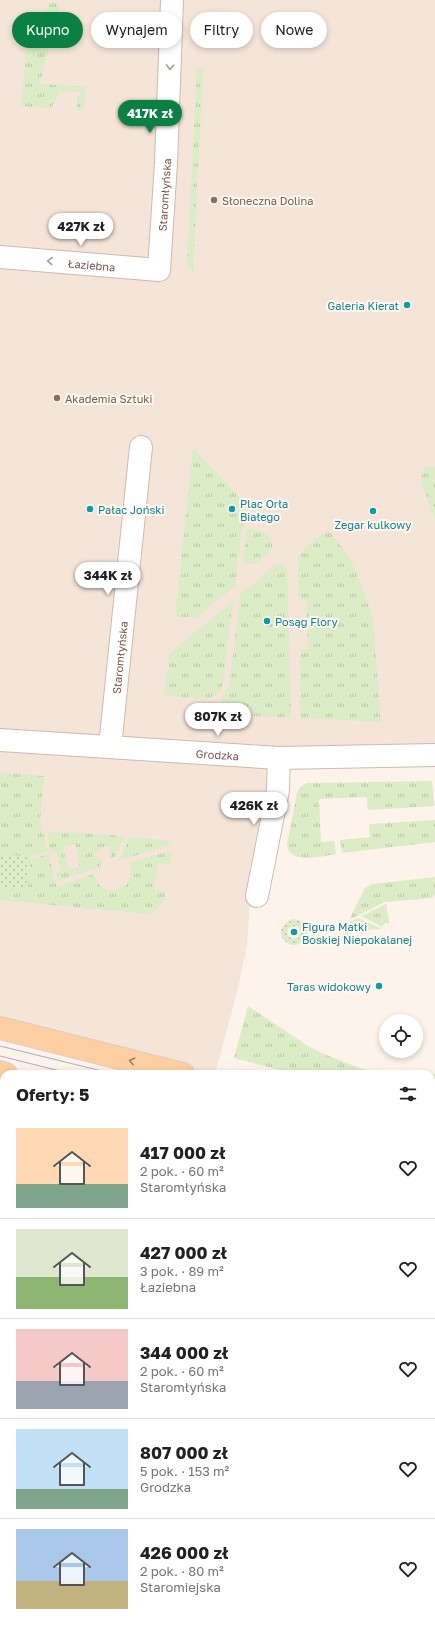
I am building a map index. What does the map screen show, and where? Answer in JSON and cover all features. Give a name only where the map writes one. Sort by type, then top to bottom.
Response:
[{"type":"main road","points":[[0,1028],[167,1070]]},
{"type":"street","name":"Staromłyńska","points":[[159,270],[166,163],[172,0]]},
{"type":"street","name":"Łaziebna","points":[[0,257],[159,270]]},
{"type":"street","name":"Staromłyńska","points":[[110,747],[141,448]]},
{"type":"street","name":"Grodzka","points":[[0,740],[279,758],[435,755]]},
{"type":"street","points":[[257,896],[278,790],[279,758]]},
{"type":"shaded area","points":[[0,0],[435,0],[435,746],[273,747],[271,795],[251,889],[247,946],[237,992],[216,1070],[185,1070],[0,1024]]},
{"type":"green space","points":[[48,2],[59,4],[57,12],[46,12]]},
{"type":"green space","points":[[26,48],[49,48],[40,84],[85,87],[84,110],[77,110],[77,96],[80,96],[80,92],[60,91],[52,107],[49,108],[21,106]]},
{"type":"green space","points":[[197,69],[203,69],[193,273],[187,265]]},
{"type":"green space","points":[[193,448],[239,497],[243,504],[244,514],[235,586],[196,618],[175,616]]},
{"type":"green space","points":[[426,467],[435,467],[435,521],[421,481],[423,470]]},
{"type":"green space","points":[[249,529],[263,532],[272,542],[271,551],[255,564],[246,563],[243,561],[247,530]]},
{"type":"green space","points":[[328,530],[349,556],[365,593],[373,621],[381,722],[300,718],[300,649],[308,649],[306,600],[298,599],[298,557],[306,546]]},
{"type":"green space","points":[[276,564],[284,565],[287,569],[291,718],[220,714],[221,699],[228,688],[230,680],[240,595]]},
{"type":"green space","points":[[233,601],[223,682],[220,691],[213,697],[207,699],[164,696],[169,654]]},
{"type":"green space","points":[[0,773],[44,776],[40,822],[48,851],[30,857],[0,854]]},
{"type":"green space","points":[[432,781],[434,806],[368,810],[367,797],[319,799],[321,842],[334,841],[336,854],[306,858],[293,855],[289,851],[287,844],[297,793],[299,788],[307,783]]},
{"type":"green space","points":[[435,820],[435,842],[342,853],[340,840],[370,837],[369,824]]},
{"type":"green space","points":[[51,831],[123,836],[124,839],[114,858],[111,858],[109,846],[103,847],[93,854],[102,861],[100,867],[58,881],[56,873],[61,871],[56,852],[50,853],[47,837]],"holes":[[[75,844],[80,867],[68,870],[63,847]]]},
{"type":"green space","points":[[130,838],[167,840],[171,843],[167,846],[121,860],[119,859]]},
{"type":"green space","points":[[171,851],[170,864],[158,863],[154,890],[166,892],[164,900],[158,908],[148,914],[0,900],[0,887],[27,889],[30,860],[48,854],[57,887],[94,874],[100,886],[111,891],[120,889],[129,881],[131,874],[130,862]]},
{"type":"green space","points":[[0,854],[30,857],[28,889],[0,887]]},
{"type":"green space","points":[[435,877],[435,894],[432,898],[385,902],[349,920],[365,888],[373,884]]},
{"type":"green space","points":[[386,904],[389,923],[385,923],[382,927],[362,916]]},
{"type":"green space","points":[[358,918],[382,929],[358,931],[358,926],[353,927],[354,931],[349,932],[349,937],[344,937],[345,927]]},
{"type":"green space","points":[[293,919],[302,922],[306,926],[307,932],[305,937],[302,942],[296,945],[290,944],[284,940],[281,934],[282,927]],"holes":[[[295,926],[299,928],[301,932],[298,938],[294,939],[288,936],[287,932],[289,928]]]},
{"type":"green space","points":[[248,1006],[308,1046],[326,1055],[365,1070],[280,1070],[234,1058]]},
{"type":"tram line","points":[[0,1046],[98,1070]]},
{"type":"tram line","points":[[0,1056],[56,1070]]},
{"type":"place","name":"Słoneczna Dolina","points":[[214,200]]},
{"type":"place","name":"Galeria Kierat","points":[[407,305]]},
{"type":"place","name":"Akademia Sztuki","points":[[57,398]]},
{"type":"place","name":"Pałac Joński","points":[[90,509]]},
{"type":"place","name":"Plac Orła Białego","points":[[232,509]]},
{"type":"place","name":"Zegar kulkowy","points":[[373,511]]},
{"type":"place","name":"Posąg Flory","points":[[267,621]]},
{"type":"place","name":"Figura Matki Boskiej Niepokalanej","points":[[294,932]]},
{"type":"place","name":"Taras widokowy","points":[[379,986]]}]
